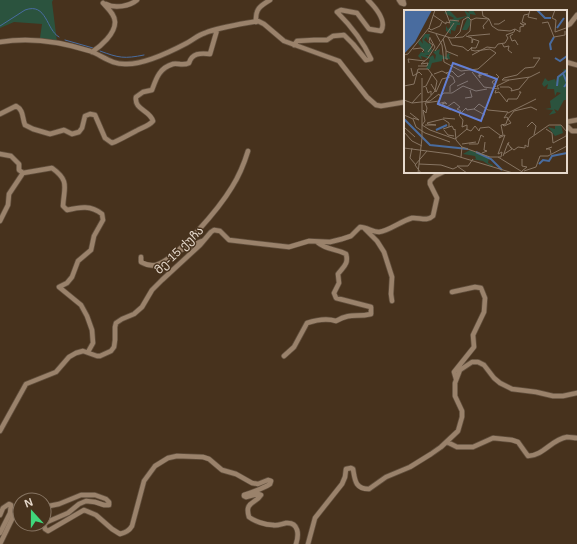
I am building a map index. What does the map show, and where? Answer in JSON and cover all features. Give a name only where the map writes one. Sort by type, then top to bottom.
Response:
[{"type":"street","points":[[92,52],[103,45],[114,27],[115,21],[111,12],[102,3],[116,7],[134,3],[137,0]]},
{"type":"street","points":[[256,22],[255,14],[259,7],[270,0]]},
{"type":"street","points":[[294,45],[297,41],[327,40],[333,36],[344,35],[366,60],[371,59],[352,28],[337,12],[341,10],[357,13],[369,29],[380,30],[382,27],[382,21],[376,9],[368,0]]},
{"type":"street","points":[[399,0],[404,4],[403,0]]},
{"type":"street","points":[[567,26],[577,15]]},
{"type":"street","points":[[0,42],[46,42],[76,47],[92,52],[111,62],[128,64],[167,53],[204,33],[260,22],[279,38],[294,45],[340,61],[367,98],[376,105],[381,106],[404,102]]},
{"type":"street","points":[[0,114],[16,106],[20,108],[25,125],[33,129],[50,134],[64,130],[72,134],[76,133],[82,128],[85,116],[90,114],[95,116],[105,138],[112,143],[121,140],[138,129],[149,125],[153,121],[152,117],[137,105],[136,97],[143,92],[152,90],[157,75],[162,70],[174,64],[185,65],[189,63],[194,55],[210,54],[211,46],[217,30]]},
{"type":"street","points":[[567,62],[577,65]]},
{"type":"street","points":[[567,123],[577,120]]},
{"type":"street","points":[[567,124],[572,131],[577,131]]},
{"type":"street","points":[[179,250],[227,194],[244,164],[248,151]]},
{"type":"street","points":[[0,154],[11,156],[19,164],[19,170],[23,173]]},
{"type":"street","points":[[0,221],[8,205],[9,194],[23,173],[52,168],[59,173],[64,181],[65,188],[63,206],[67,210],[84,207],[90,208],[102,214],[103,220],[94,236],[91,250],[78,261],[72,277],[67,283],[59,287],[81,305],[87,316],[92,330],[93,343],[88,352]]},
{"type":"street","points":[[364,227],[380,232],[413,218],[431,218],[434,214],[437,198],[430,181],[441,173]]},
{"type":"street","points":[[364,227],[377,241],[384,252],[392,277],[392,301]]},
{"type":"street","name":"მე-15 ქუჩა","points":[[0,431],[26,384],[56,372],[76,353],[83,351],[100,356],[111,351],[115,340],[116,324],[122,319],[134,314],[142,307],[152,290],[212,232],[216,230],[220,231],[230,240],[294,246],[309,241],[330,242],[342,239],[350,236],[358,228],[364,227]]},
{"type":"street","points":[[141,257],[141,262],[146,266],[156,265],[179,250],[204,241]]},
{"type":"street","points":[[284,356],[294,347],[307,323],[330,319],[336,321],[345,316],[364,316],[370,314],[371,307],[336,298],[334,293],[339,283],[338,274],[344,269],[346,264],[346,254],[340,251],[324,248],[315,241]]},
{"type":"street","points":[[308,544],[315,518],[342,484],[345,478],[346,469],[351,468],[358,486],[362,489],[369,490],[386,477],[418,462],[447,442],[458,431],[462,411],[456,396],[456,379],[454,372],[474,347],[473,336],[484,312],[486,298],[481,288],[475,287],[452,292]]},
{"type":"street","points":[[456,379],[460,370],[472,362],[478,362],[484,365],[500,384],[512,389],[553,396],[577,394]]},
{"type":"street","points":[[447,442],[457,447],[473,447],[493,438],[512,440],[518,442],[528,456],[535,456],[553,443],[568,437],[577,438]]},
{"type":"street","points":[[52,529],[84,510],[92,512],[120,534],[125,533],[130,530],[132,526],[144,481],[155,466],[168,458],[177,456],[203,457],[209,459],[222,470],[236,474],[252,483],[258,484],[268,480],[271,481],[267,486],[244,495],[246,497],[258,494],[261,495],[249,505],[249,517],[273,526],[290,523],[296,528],[298,534],[296,544]]},
{"type":"street","points":[[52,505],[81,495],[95,495],[106,499],[109,502],[109,505],[104,506],[95,502],[86,501],[79,504],[68,513],[52,520]]},
{"type":"street","points":[[0,515],[6,505],[11,505],[10,513],[0,533]]},
{"type":"street","points":[[0,544],[12,520]]},
{"type":"green space","points":[[0,0],[53,0],[57,42],[40,38],[42,24],[14,22],[0,28]]},
{"type":"waterway","points":[[0,26],[25,10],[38,10],[42,13],[51,29],[59,37]]},
{"type":"waterway","points":[[65,40],[93,48]]},
{"type":"waterway","points":[[100,51],[122,57],[144,55]]}]
